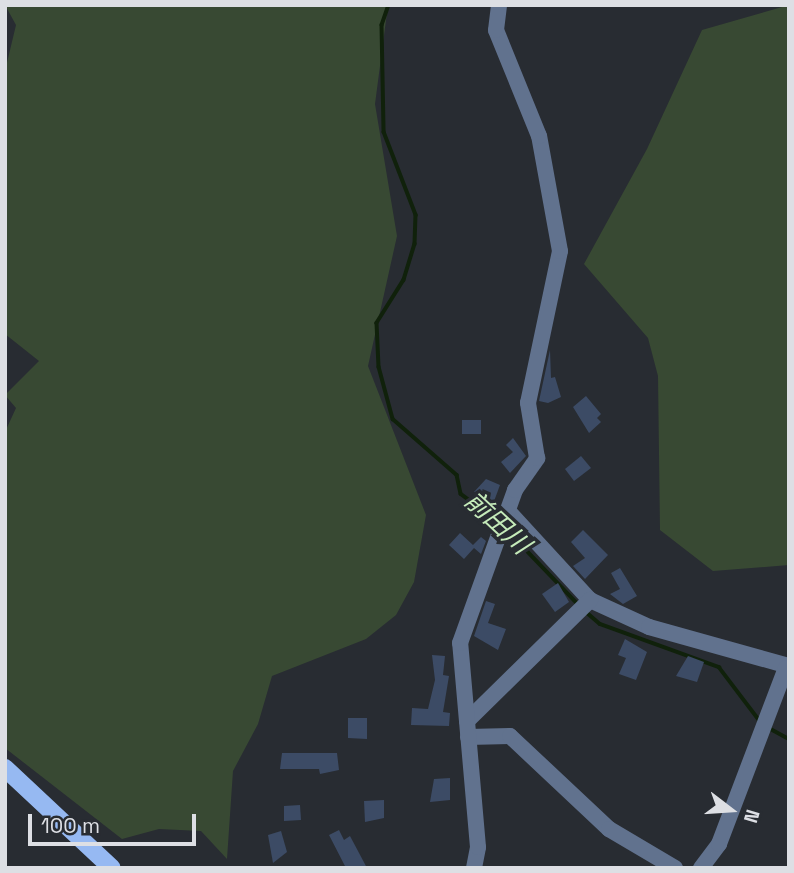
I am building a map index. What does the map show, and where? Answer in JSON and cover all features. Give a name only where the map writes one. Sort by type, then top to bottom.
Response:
[{"type":"main road","points":[[5,768],[112,868]]},
{"type":"street","points":[[474,868],[478,848],[460,643],[510,513],[515,490],[537,458],[527,403],[559,251],[539,136],[496,30],[499,5]]},
{"type":"street","points":[[510,513],[590,600],[649,627],[787,667],[719,844],[701,868]]},
{"type":"street","points":[[467,729],[590,600]]},
{"type":"street","points":[[467,729],[510,736],[609,829],[675,868]]},
{"type":"green space","points":[[5,5],[388,5],[375,104],[397,236],[368,366],[426,515],[414,582],[396,615],[366,639],[272,676],[258,724],[233,771],[227,859],[201,831],[159,829],[122,839],[5,748],[5,432],[16,408],[5,395],[39,361],[5,334],[5,71],[16,25]]},
{"type":"green space","points":[[789,5],[789,565],[713,571],[660,530],[658,376],[648,338],[584,264],[647,149],[702,30]]},
{"type":"building","points":[[550,350],[551,378],[555,377],[561,397],[548,403],[539,401]]},
{"type":"building","points":[[586,396],[601,414],[597,418],[601,422],[589,433],[573,407]]},
{"type":"building","points":[[462,420],[481,420],[481,434],[462,434]]},
{"type":"building","points":[[513,438],[526,456],[510,473],[501,462],[513,452],[506,445]]},
{"type":"building","points":[[581,456],[591,468],[574,481],[565,469]]},
{"type":"building","points":[[486,479],[500,485],[493,504],[474,492]]},
{"type":"building","points":[[583,530],[608,555],[585,579],[573,566],[585,558],[571,542]]},
{"type":"building","points":[[460,533],[473,545],[481,537],[486,541],[481,554],[474,548],[464,559],[449,545]]},
{"type":"building","points":[[620,568],[637,596],[623,604],[610,594],[620,589],[611,573]]},
{"type":"building","points":[[558,583],[569,602],[555,612],[542,594]]},
{"type":"building","points":[[486,601],[495,604],[488,623],[506,629],[498,650],[474,636]]},
{"type":"building","points":[[625,639],[647,652],[636,680],[619,674],[626,658],[618,655]]},
{"type":"building","points":[[432,655],[445,656],[443,675],[449,676],[443,712],[450,713],[449,726],[411,725],[412,708],[428,709],[435,680]]},
{"type":"building","points":[[688,656],[704,662],[697,682],[676,676]]},
{"type":"building","points":[[348,718],[367,718],[367,739],[348,738]]},
{"type":"building","points":[[282,753],[337,753],[339,770],[320,774],[319,769],[280,769]]},
{"type":"building","points":[[450,778],[450,800],[430,802],[434,779]]},
{"type":"building","points":[[384,800],[384,818],[365,822],[364,801]]},
{"type":"building","points":[[300,805],[301,820],[284,821],[284,806]]},
{"type":"building","points":[[339,830],[344,840],[350,836],[367,868],[346,868],[329,835]]},
{"type":"building","points":[[281,831],[287,852],[273,863],[268,835]]},
{"type":"waterway","name":"前田川","points":[[389,5],[382,25],[384,132],[416,215],[415,244],[404,280],[377,323],[379,367],[393,419],[457,475],[461,494],[499,522]]},
{"type":"waterway","name":"前田川","points":[[507,530],[579,605]]},
{"type":"waterway","name":"前田川","points":[[584,610],[600,624],[719,667],[760,721]]},
{"type":"waterway","name":"前田川","points":[[769,728],[789,739]]}]
